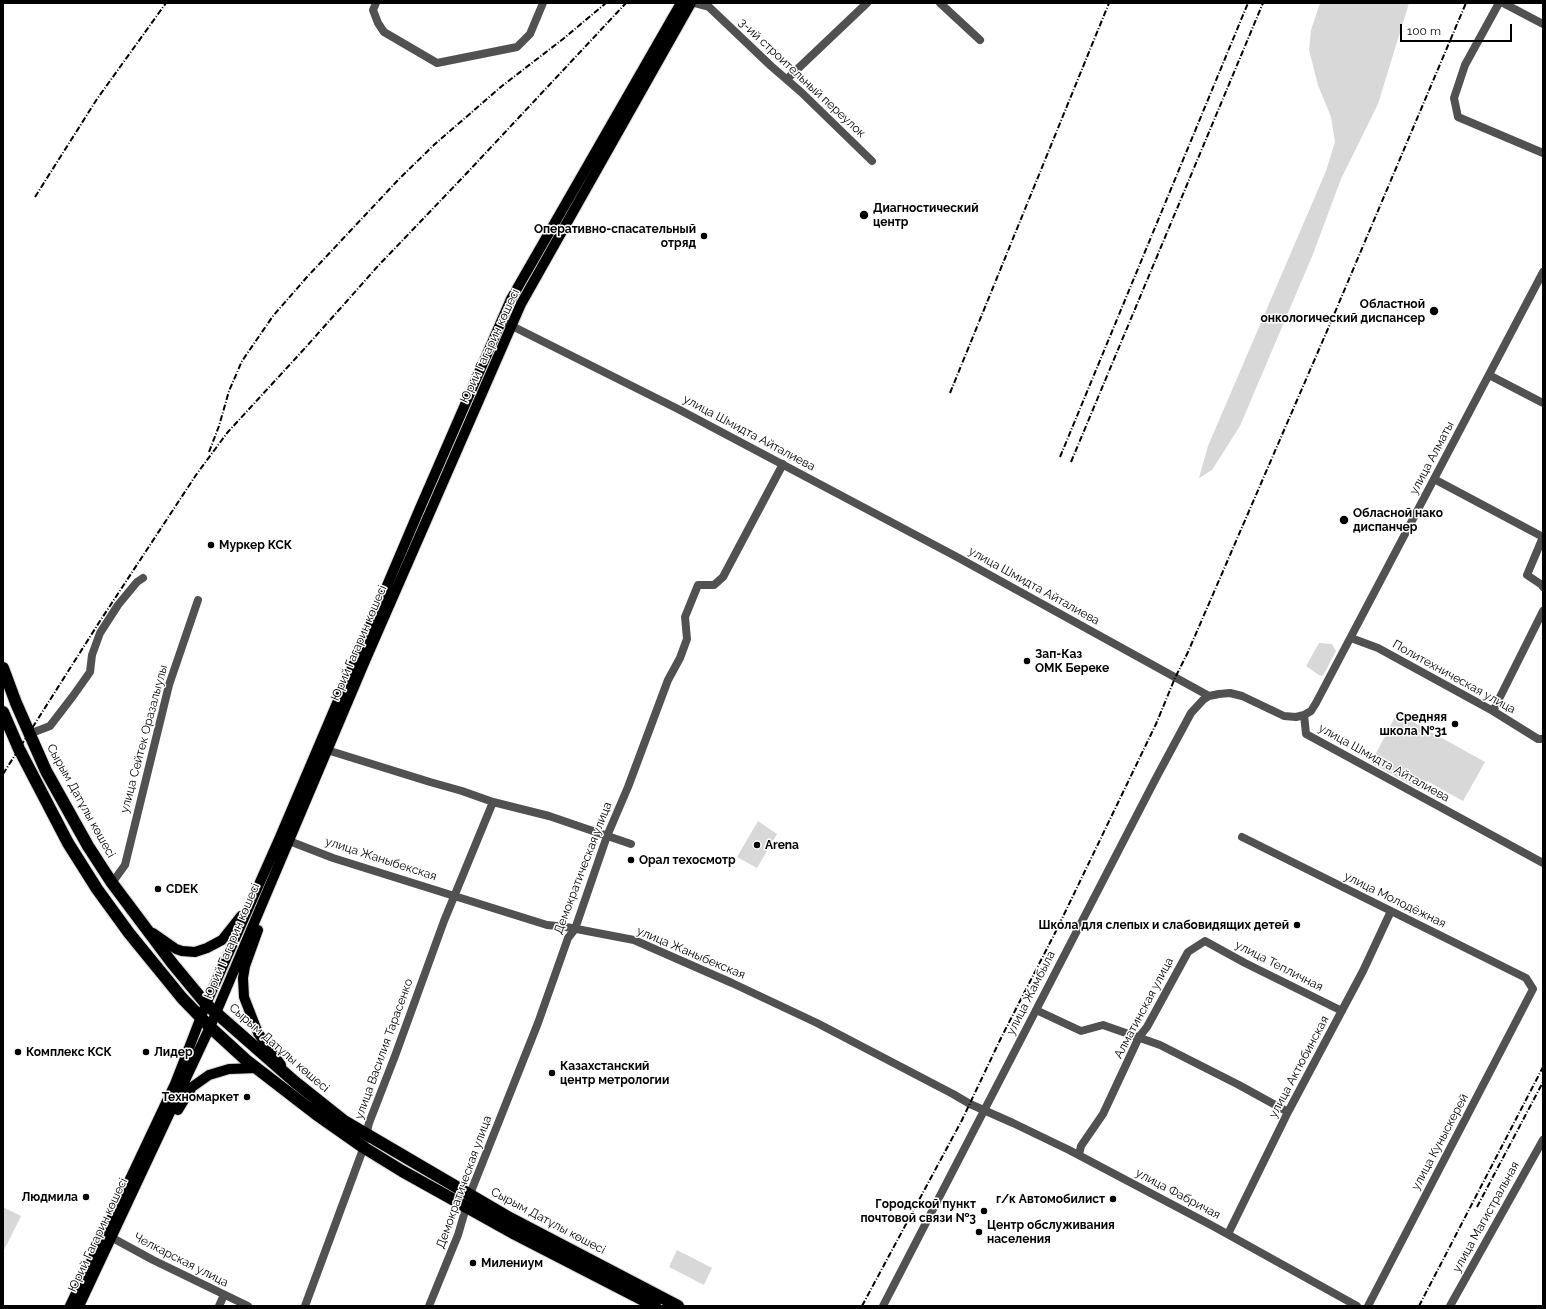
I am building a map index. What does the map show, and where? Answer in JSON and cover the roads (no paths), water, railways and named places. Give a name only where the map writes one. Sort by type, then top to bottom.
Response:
[{"type":"highway","name":"Сырым Датұлы көшесі","points":[[3,668],[16,703],[46,771],[88,846],[112,883],[181,974],[206,1004],[295,1082],[344,1121],[365,1141],[402,1171],[466,1207],[655,1306]]},
{"type":"highway","name":"Сырым Датұлы көшесі","points":[[3,712],[19,749],[68,843],[97,889],[133,938],[182,998],[210,1027],[257,1068],[316,1114],[365,1141],[470,1194],[506,1216],[678,1306]]},
{"type":"highway","points":[[133,938],[146,928]]},
{"type":"main road","name":"Юрий Гагарин көшесі","points":[[70,1306],[157,1140],[210,1027],[215,1012],[263,902],[285,839],[420,508],[515,292],[681,3]]},
{"type":"main road","name":"Юрий Гагарин көшесі","points":[[79,1306],[175,1084],[206,1004],[248,909],[285,839],[327,750],[511,326],[691,3]]},
{"type":"main road","points":[[263,902],[258,928],[245,966],[243,978],[244,997],[258,1033],[276,1059],[295,1082]]},
{"type":"main road","points":[[146,928],[176,949],[195,952],[207,948],[222,940],[248,909]]},
{"type":"main road","points":[[157,1140],[171,1122],[192,1088],[198,1082],[209,1075],[220,1071],[238,1068],[257,1068]]},
{"type":"street","points":[[376,3],[373,10],[378,23],[384,32],[437,63],[517,47],[530,34],[543,3]]},
{"type":"street","name":"3-ий строительный переулок","points":[[694,3],[709,7],[787,79],[872,161]]},
{"type":"street","points":[[787,79],[867,3]]},
{"type":"street","points":[[940,3],[980,40]]},
{"type":"street","points":[[1499,3],[1466,65],[1454,98],[1458,117],[1543,153]]},
{"type":"street","points":[[1503,3],[1543,24]]},
{"type":"street","name":"улица Алматы","points":[[1304,715],[1311,711],[1316,703],[1542,274]]},
{"type":"street","name":"улица Шмидта Айталиева","points":[[502,321],[660,399],[957,557],[1209,696]]},
{"type":"street","points":[[1489,375],[1543,403]]},
{"type":"street","name":"Демократическая улица","points":[[429,1306],[458,1235],[470,1194],[538,1023],[568,938],[575,929],[607,836],[628,787],[668,680],[680,658],[687,639],[685,617],[698,585],[714,585],[723,577],[782,464]]},
{"type":"street","points":[[1434,479],[1543,537],[1527,575],[1543,587]]},
{"type":"street","points":[[29,734],[50,726],[74,696],[90,672],[92,655],[100,633],[118,605],[137,582],[143,578]]},
{"type":"street","name":"улица Сейтек Оразалыулы","points":[[112,883],[125,865],[169,685],[198,600]]},
{"type":"street","points":[[1493,711],[1543,611]]},
{"type":"street","name":"Политехническая улица","points":[[1350,638],[1378,648],[1493,711],[1538,739],[1543,739]]},
{"type":"street","points":[[1209,696],[1230,694],[1242,696],[1284,716],[1296,717],[1304,715]]},
{"type":"street","name":"улица Жамбыла","points":[[883,1306],[1155,780],[1191,713],[1209,696]]},
{"type":"street","name":"улица Шмидта Айталиева","points":[[1304,715],[1306,734],[1543,863]]},
{"type":"street","points":[[327,750],[462,791],[493,802],[549,816],[631,844]]},
{"type":"street","name":"улица Василия Тарасенко","points":[[305,1306],[365,1141],[369,1123],[455,895],[493,802]]},
{"type":"street","name":"улица Молодёжная","points":[[1242,837],[1526,978],[1533,989]]},
{"type":"street","name":"улица Жаныбекская","points":[[285,839],[336,858],[547,925],[634,940],[732,983],[817,1023],[984,1110]]},
{"type":"street","name":"улица Актюбинская","points":[[1228,1234],[1288,1112],[1363,972],[1391,911]]},
{"type":"street","name":"улица Тепличная","points":[[1205,942],[1342,1012]]},
{"type":"street","name":"Алматинская улица","points":[[1079,1155],[1081,1146],[1102,1114],[1139,1037],[1147,1027],[1188,952],[1205,942]]},
{"type":"street","name":"улица Куныскерей","points":[[1368,1306],[1533,989]]},
{"type":"street","points":[[1036,1010],[1081,1031],[1103,1025],[1167,1048],[1288,1112]]},
{"type":"street","name":"улица Фабричая","points":[[984,1110],[1079,1155],[1228,1234],[1357,1306]]},
{"type":"street","name":"улица Магистральная","points":[[1450,1306],[1543,1140]]},
{"type":"street","name":"Челкарская улица","points":[[108,1236],[248,1306]]},
{"type":"street","points":[[219,1306],[224,1295]]},
{"type":"railway","points":[[35,197],[97,99],[166,3]]},
{"type":"railway","points":[[209,452],[219,426],[229,391],[242,361],[273,316],[307,277],[399,179],[435,144],[502,86],[563,39],[606,3]]},
{"type":"railway","points":[[3,774],[100,621],[196,475],[227,433],[378,266],[626,3]]},
{"type":"railway","points":[[950,393],[1109,3]]},
{"type":"railway","points":[[1060,457],[1248,3]]},
{"type":"railway","points":[[1071,462],[1263,3]]},
{"type":"railway","points":[[862,1306],[962,1120],[1001,1038],[1056,931],[1156,724],[1330,324],[1466,3]]},
{"type":"railway","points":[[1419,1306],[1543,1067]]},
{"type":"railway","points":[[1477,1207],[1543,1082]]},
{"type":"place","name":"Диагностический центр","points":[[864,215]]},
{"type":"place","name":"Оперативно-спасательный отряд","points":[[704,236]]},
{"type":"place","name":"Областной онкологический диспансер","points":[[1434,311]]},
{"type":"place","name":"Обласной нако диспанчер","points":[[1344,520]]},
{"type":"place","name":"Муркер КСК","points":[[211,545]]},
{"type":"place","name":"Зап-Каз ОМК Береке","points":[[1027,661]]},
{"type":"place","name":"Средняя школа №31","points":[[1455,724]]},
{"type":"place","name":"Arena","points":[[757,845]]},
{"type":"place","name":"Орал техосмотр","points":[[631,860]]},
{"type":"place","name":"CDEK","points":[[158,889]]},
{"type":"place","name":"Школа для слепых и слабовидящих детей","points":[[1297,925]]},
{"type":"place","name":"Комплекс КСК","points":[[18,1052]]},
{"type":"place","name":"Лидер","points":[[146,1052]]},
{"type":"place","name":"Казахстанский центр метрологии","points":[[552,1073]]},
{"type":"place","name":"Техномаркет","points":[[247,1097]]},
{"type":"place","name":"Людмила","points":[[86,1197]]},
{"type":"place","name":"г/к Автомобилист","points":[[1113,1199]]},
{"type":"place","name":"Городской пункт почтовой связи №3","points":[[984,1211]]},
{"type":"place","name":"Центр обслуживания наcеления","points":[[979,1232]]},
{"type":"place","name":"Милениум","points":[[473,1263]]}]
